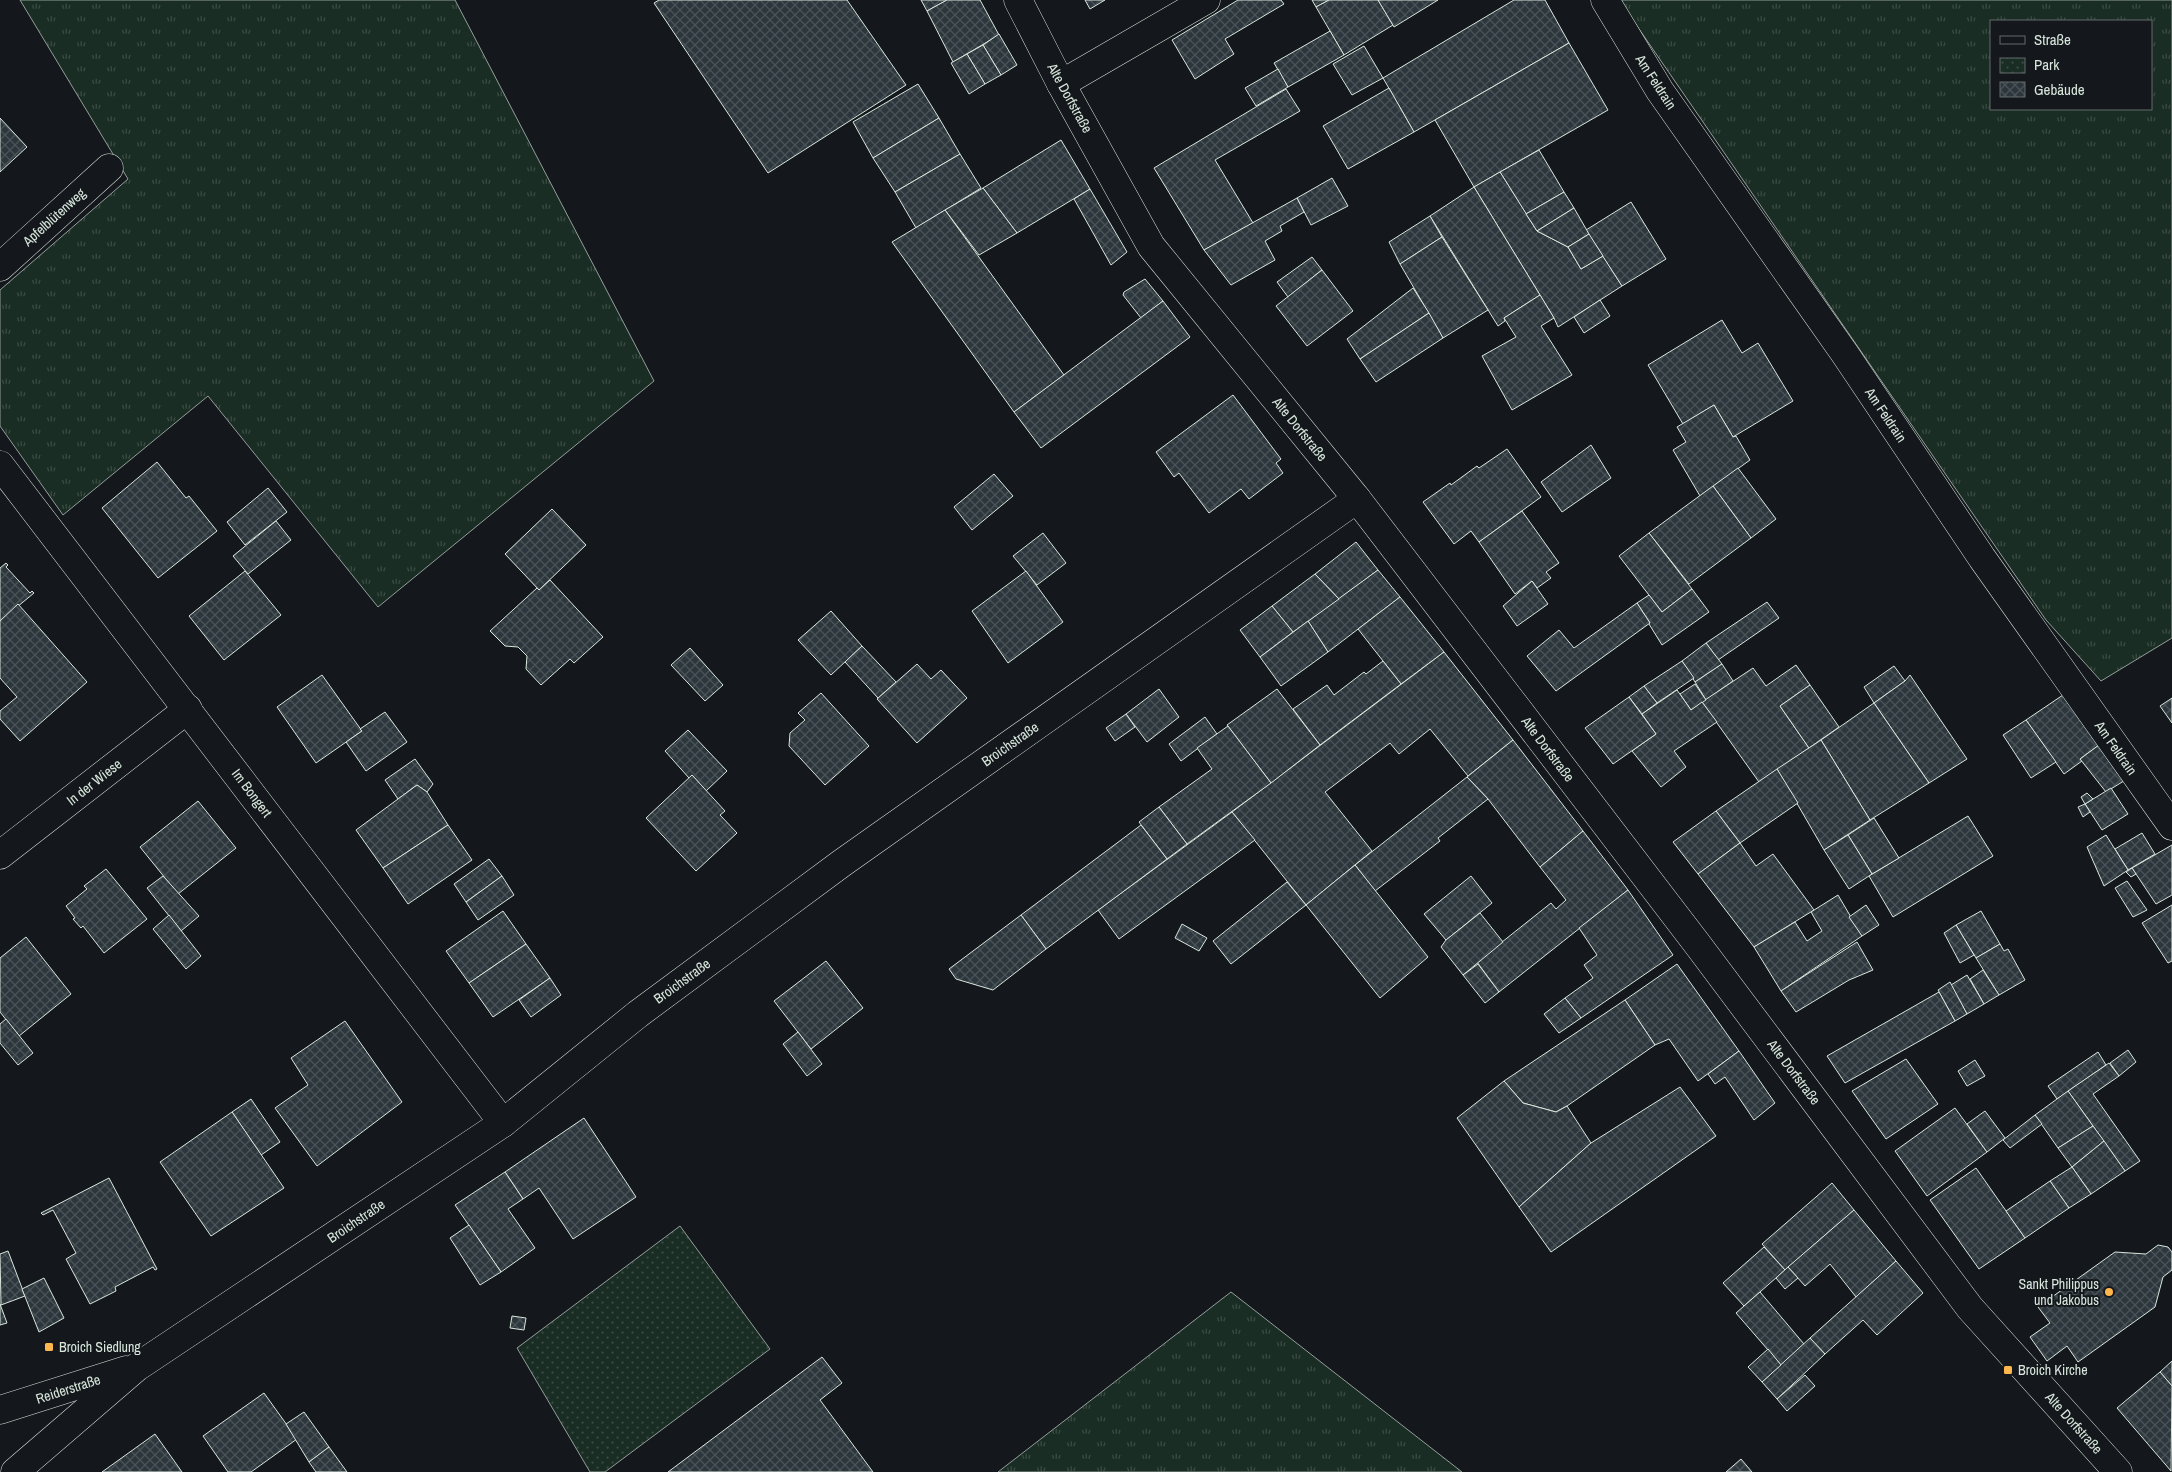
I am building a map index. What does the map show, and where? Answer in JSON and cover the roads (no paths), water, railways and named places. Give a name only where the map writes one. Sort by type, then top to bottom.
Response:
[{"type":"street","name":"Alte Dorfstraße","points":[[1018,0],[1061,84],[1151,246],[1357,499],[1710,960],[1970,1308],[2118,1472]]},
{"type":"street","points":[[1061,84],[1206,0]]},
{"type":"street","name":"Am Feldrain","points":[[1605,0],[1660,91],[1845,354],[1982,558],[2172,826]]},
{"type":"street","name":"Apfelblütenweg","points":[[0,267],[109,168]]},
{"type":"street","name":"Im Bongert","points":[[0,465],[503,1122]]},
{"type":"street","name":"Broichstraße","points":[[15,1472],[137,1367],[503,1122],[638,1014],[842,863],[1357,499]]},
{"type":"street","name":"In der Wiese","points":[[0,855],[188,709]]},
{"type":"street","name":"Reiderstraße","points":[[0,1410],[137,1367]]},
{"type":"place","name":"Sankt Philippus und Jakobus","points":[[2109,1292]]},
{"type":"place","name":"Broich Siedlung","points":[[49,1347]]},
{"type":"place","name":"Broich Kirche","points":[[2008,1370]]}]
